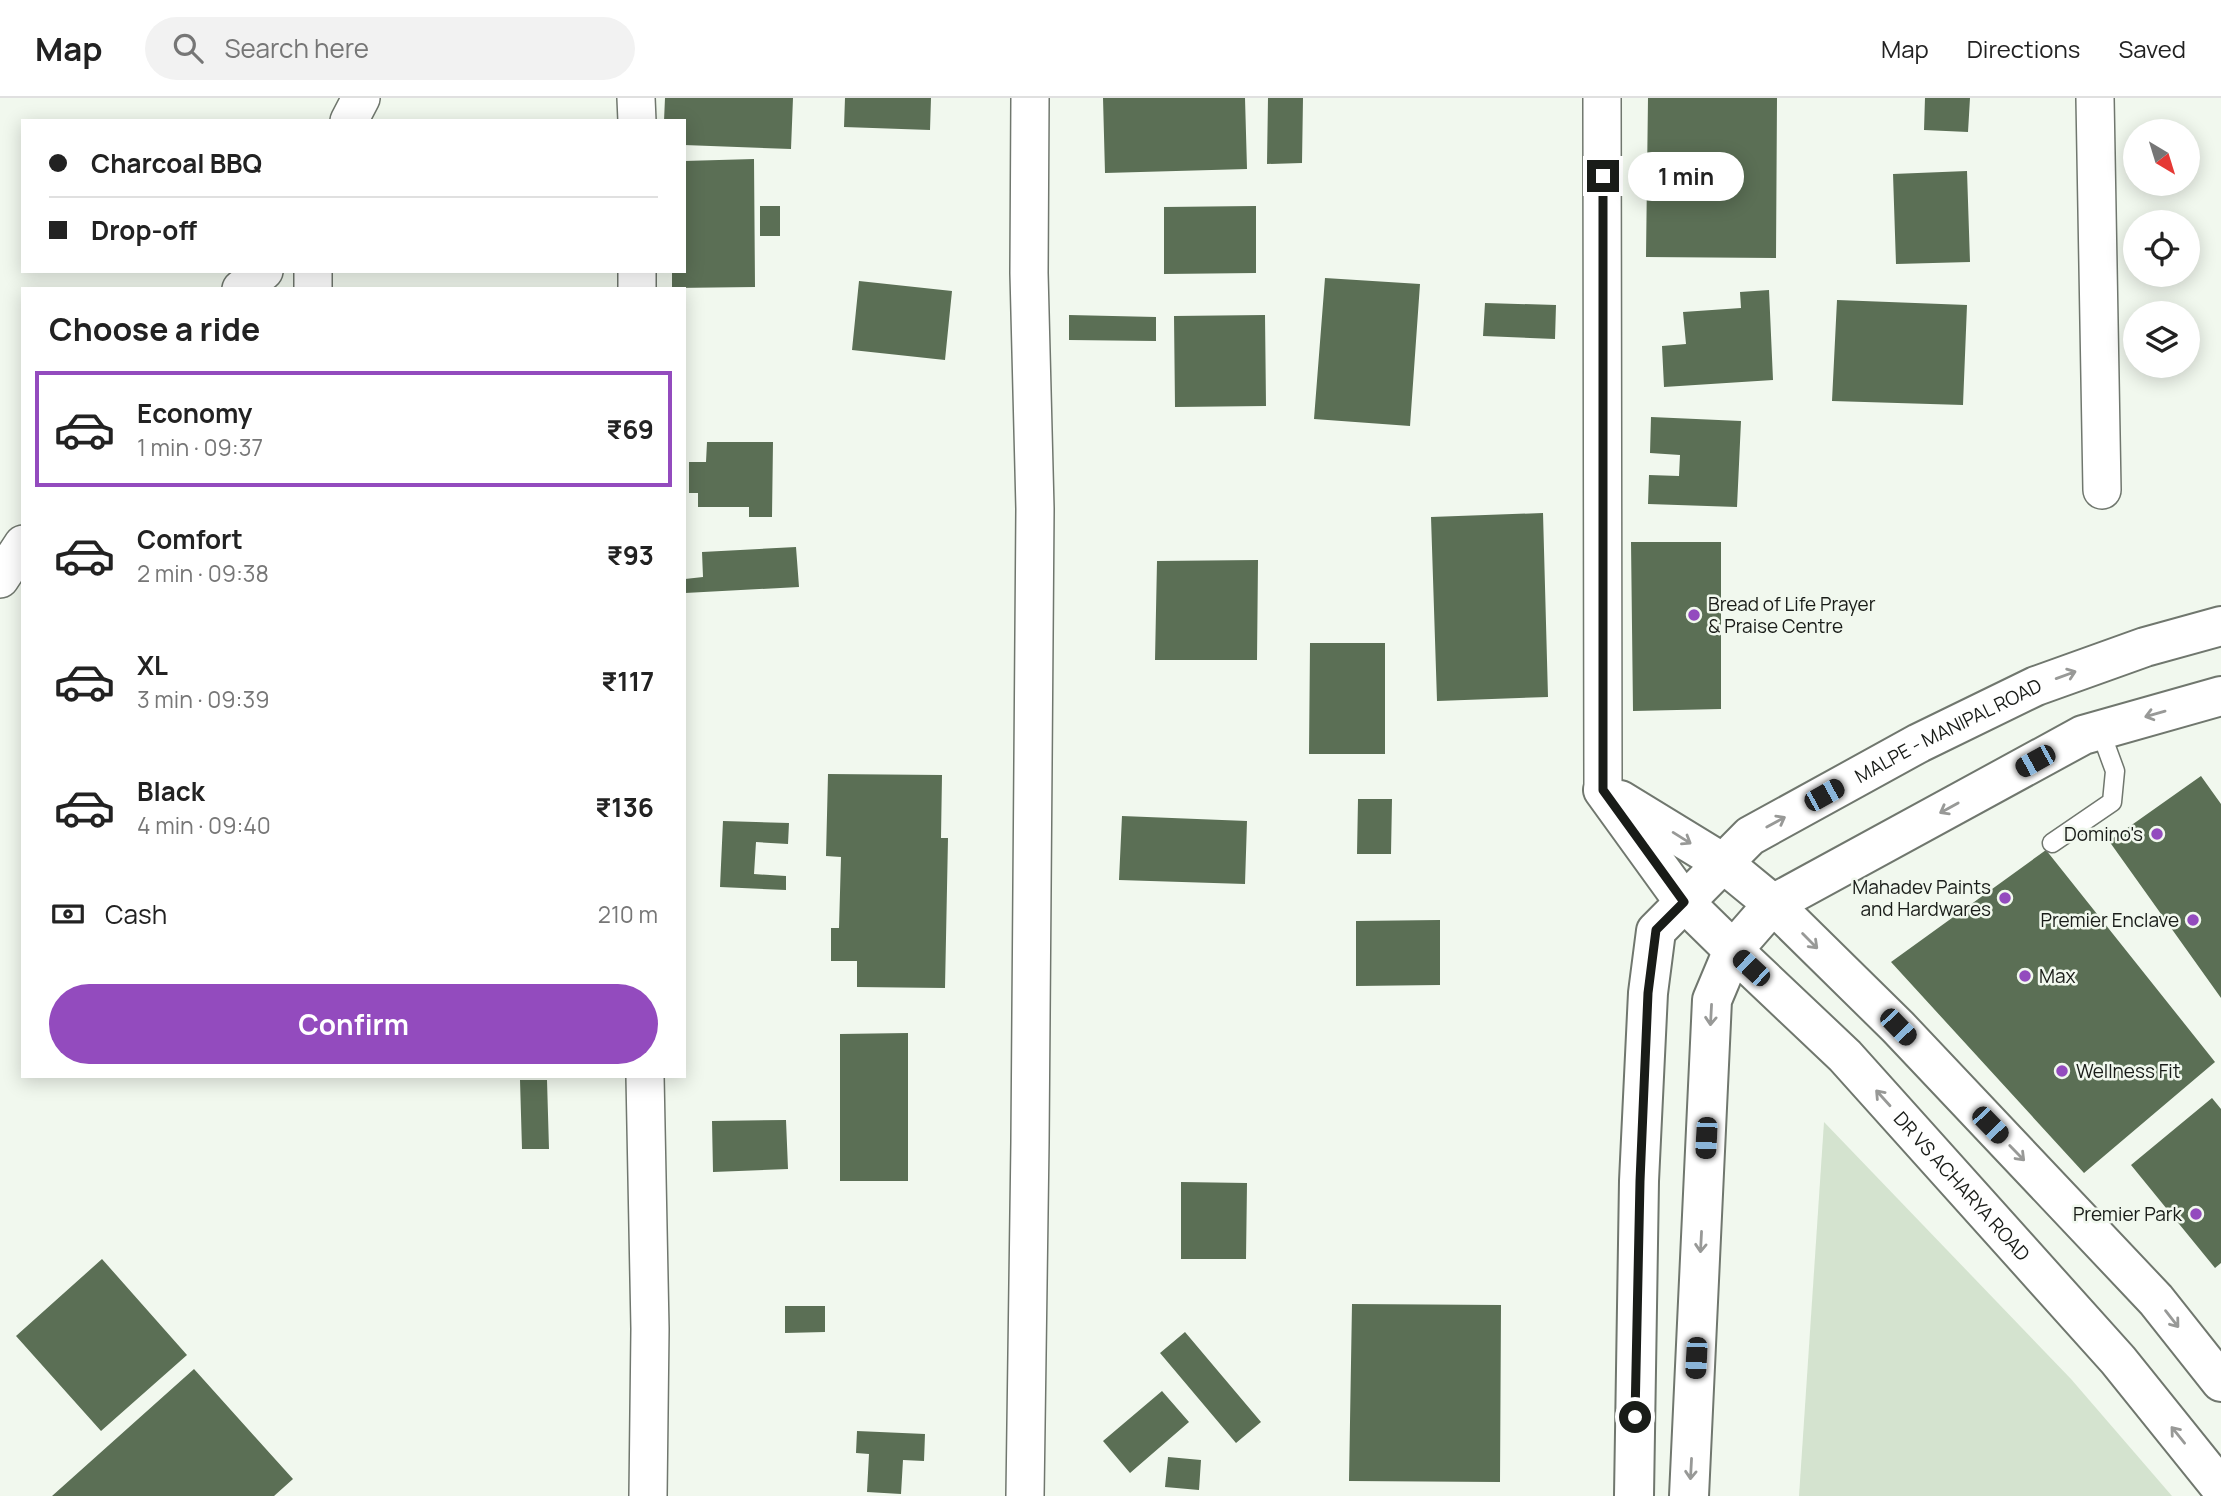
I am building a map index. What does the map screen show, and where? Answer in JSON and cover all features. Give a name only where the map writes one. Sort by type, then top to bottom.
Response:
[{"type":"main road","name":"MALPE - MANIPAL ROAD","points":[[1634,1496],[1640,1181],[1648,993],[1656,930],[1750,836],[1919,743],[2036,687],[2146,647],[2221,626]]},
{"type":"main road","points":[[1689,1496],[1712,1000],[1732,950],[1773,904],[2083,734],[2221,696]]},
{"type":"main road","points":[[1603,790],[1723,863],[1773,904],[1907,1037],[2156,1300],[2221,1382]]},
{"type":"main road","name":"DR VS ACHARYA ROAD","points":[[1603,790],[1684,902],[1845,1056],[2118,1360],[2221,1488]]},
{"type":"street","points":[[350,119],[360,98]]},
{"type":"street","points":[[636,98],[636,119]]},
{"type":"street","points":[[1025,1496],[1031,1114],[1035,509],[1029,273],[1030,98]]},
{"type":"street","points":[[1602,98],[1603,790]]},
{"type":"street","points":[[2095,98],[2102,490]]},
{"type":"street","points":[[244,287],[261,273]]},
{"type":"street","points":[[0,579],[21,547]]},
{"type":"street","points":[[645,1078],[650,1329],[648,1496]]},
{"type":"lane","points":[[2052,843],[2112,802],[2115,771],[2100,730]]},
{"type":"green space","points":[[1824,1122],[2071,1379],[2172,1496],[1799,1496]]},
{"type":"building","points":[[665,98],[793,98],[791,149],[686,145],[686,119],[664,119]]},
{"type":"building","points":[[845,98],[931,98],[930,130],[844,127]]},
{"type":"building","points":[[1103,98],[1245,98],[1247,169],[1105,173]]},
{"type":"building","points":[[1268,98],[1303,98],[1302,163],[1267,164]]},
{"type":"building","points":[[1648,98],[1777,98],[1776,258],[1646,257]]},
{"type":"building","points":[[1925,98],[1970,98],[1968,132],[1924,130]]},
{"type":"building","points":[[754,159],[755,287],[672,287],[672,273],[686,273],[686,161]]},
{"type":"building","points":[[1967,171],[1970,262],[1896,264],[1893,174]]},
{"type":"building","points":[[760,206],[780,206],[780,236],[760,236]]},
{"type":"building","points":[[1256,206],[1256,273],[1164,274],[1164,207]]},
{"type":"building","points":[[1325,278],[1420,284],[1410,426],[1314,419]]},
{"type":"building","points":[[859,281],[952,291],[945,360],[852,350]]},
{"type":"building","points":[[1769,290],[1773,380],[1664,387],[1662,346],[1686,344],[1683,312],[1741,308],[1740,292]]},
{"type":"building","points":[[1837,300],[1967,305],[1963,405],[1832,401]]},
{"type":"building","points":[[1485,303],[1556,305],[1555,339],[1483,336]]},
{"type":"building","points":[[1069,315],[1156,317],[1156,341],[1069,340]]},
{"type":"building","points":[[1265,315],[1266,406],[1175,407],[1174,316]]},
{"type":"building","points":[[1651,417],[1741,421],[1737,507],[1648,504],[1649,475],[1679,476],[1680,455],[1650,453]]},
{"type":"building","points":[[707,442],[773,442],[772,517],[749,517],[749,507],[698,507],[698,493],[689,493],[689,462],[706,462]]},
{"type":"building","points":[[1543,513],[1548,697],[1437,701],[1431,517]]},
{"type":"building","points":[[1631,542],[1721,542],[1721,709],[1633,711]]},
{"type":"building","points":[[796,547],[799,587],[686,593],[686,579],[703,577],[702,552]]},
{"type":"building","points":[[1258,560],[1257,660],[1155,660],[1157,561]]},
{"type":"building","points":[[1310,643],[1385,643],[1385,754],[1309,754]]},
{"type":"building","points":[[828,774],[942,775],[941,838],[948,838],[945,988],[857,987],[857,961],[831,961],[831,928],[839,928],[841,857],[826,856]]},
{"type":"building","name":"Premier Enclave","points":[[2201,776],[2221,804],[2221,998],[2109,841]]},
{"type":"building","points":[[1358,799],[1392,799],[1391,854],[1357,854]]},
{"type":"building","points":[[1122,816],[1247,821],[1245,884],[1119,880]]},
{"type":"building","points":[[723,821],[789,823],[788,844],[756,842],[754,874],[786,876],[786,890],[720,887]]},
{"type":"building","points":[[2046,850],[2215,1062],[2084,1173],[1891,962]]},
{"type":"building","points":[[1440,920],[1440,985],[1356,986],[1356,921]]},
{"type":"building","points":[[908,1033],[908,1181],[840,1181],[840,1034]]},
{"type":"building","points":[[520,1080],[547,1080],[549,1149],[522,1149]]},
{"type":"building","name":"Premier Park","points":[[2212,1098],[2221,1109],[2221,1263],[2215,1268],[2131,1165]]},
{"type":"building","points":[[786,1120],[788,1169],[713,1172],[712,1121]]},
{"type":"building","points":[[1181,1182],[1247,1183],[1246,1259],[1181,1259]]},
{"type":"building","points":[[102,1259],[187,1355],[101,1431],[16,1336]]},
{"type":"building","points":[[1352,1304],[1501,1305],[1500,1482],[1349,1481]]},
{"type":"building","points":[[785,1306],[825,1306],[825,1332],[785,1333]]},
{"type":"building","points":[[1185,1332],[1261,1422],[1236,1443],[1160,1353]]},
{"type":"building","points":[[194,1369],[293,1479],[274,1496],[52,1496]]},
{"type":"building","points":[[1162,1391],[1189,1422],[1130,1473],[1103,1441]]},
{"type":"building","points":[[857,1431],[925,1434],[924,1461],[903,1460],[901,1494],[867,1492],[869,1454],[856,1453]]},
{"type":"building","points":[[1168,1457],[1201,1460],[1199,1490],[1165,1487]]},
{"type":"place","name":"Bread of Life Prayer & Praise Centre","points":[[1694,615]]},
{"type":"place","name":"Domino's","points":[[2157,834]]},
{"type":"place","name":"Mahadev Paints and Hardwares","points":[[2005,898]]},
{"type":"place","name":"Premier Enclave","points":[[2193,920]]},
{"type":"place","name":"Max","points":[[2025,976]]},
{"type":"place","name":"Wellness Fit","points":[[2062,1071]]},
{"type":"place","name":"Premier Park","points":[[2196,1214]]},
{"type":"route","points":[[1603,176],[1603,790],[1684,902],[1656,930],[1648,993],[1640,1181],[1635,1417]]}]
